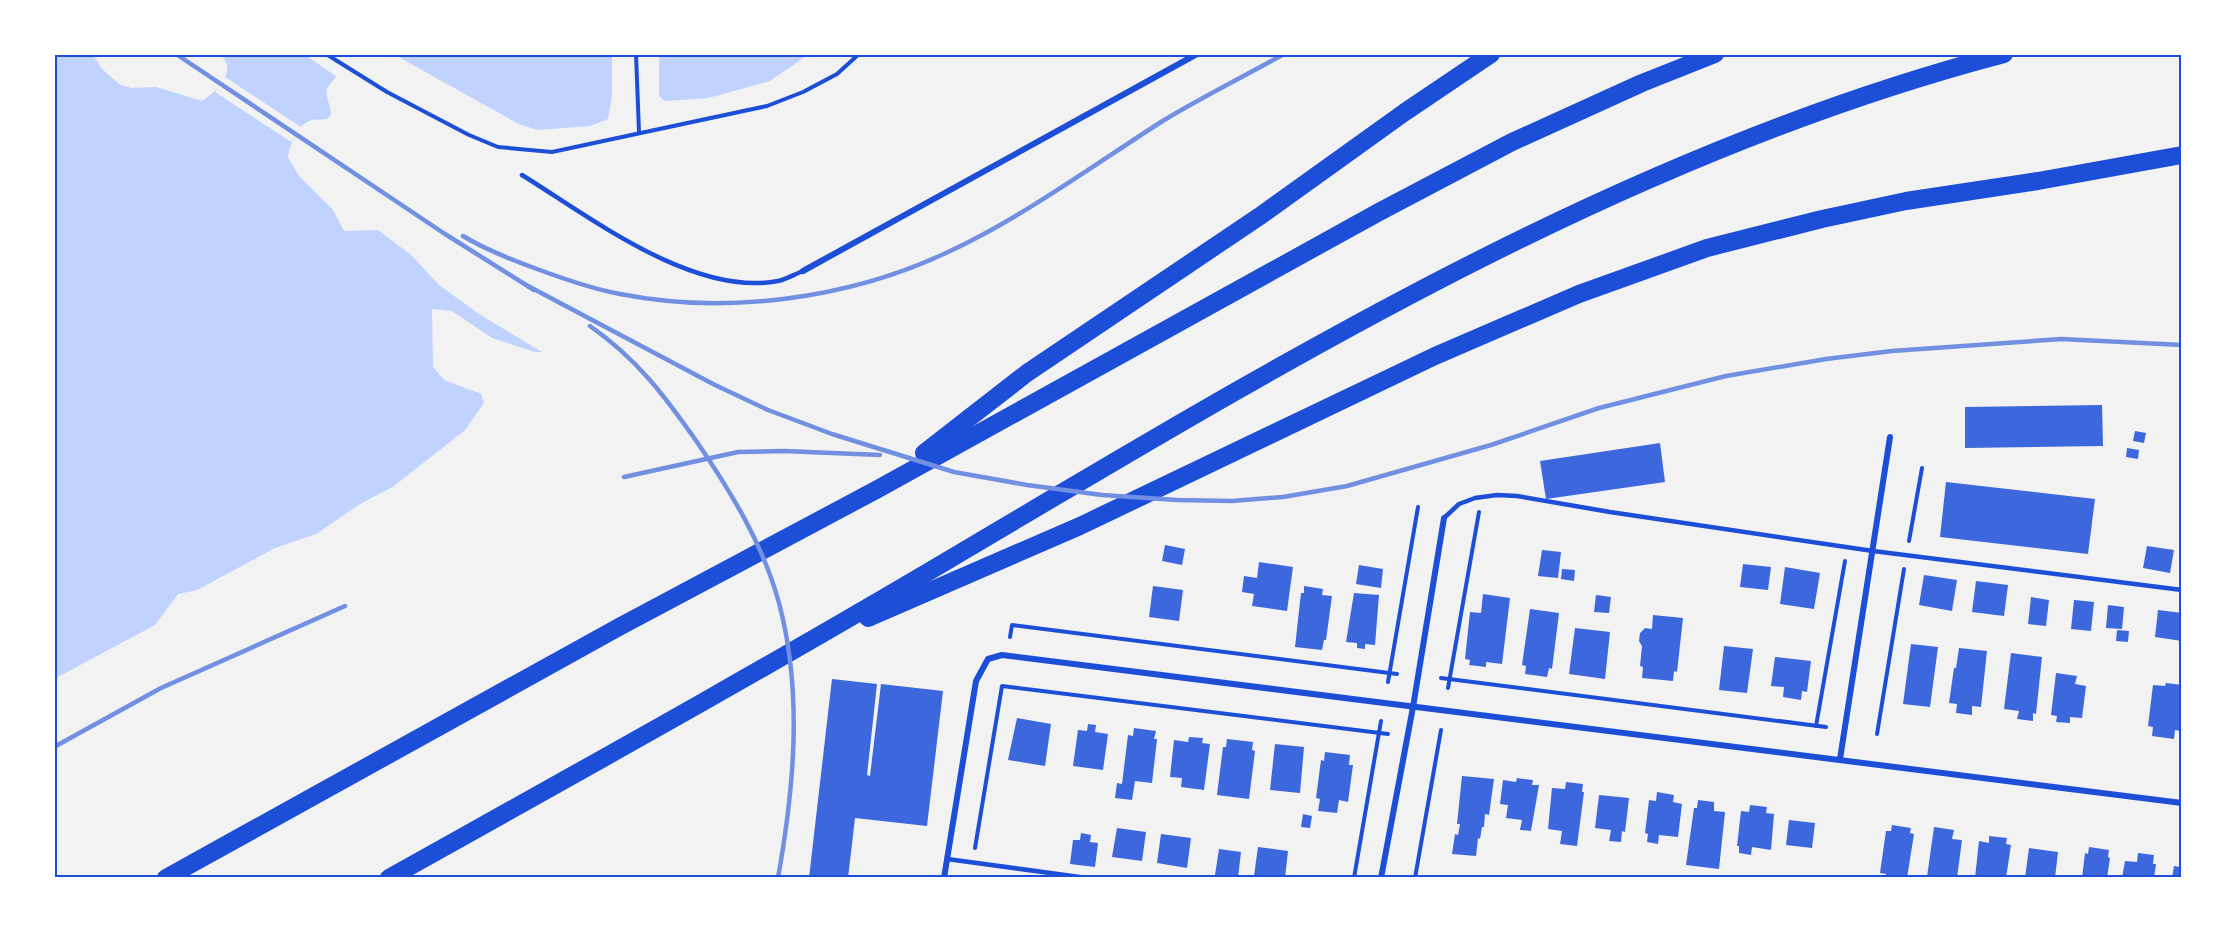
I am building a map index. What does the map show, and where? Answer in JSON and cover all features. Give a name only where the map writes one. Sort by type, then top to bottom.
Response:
[{"type":"highway","points":[[876,490],[1027,373],[1260,216],[1405,112],[1491,54]]},
{"type":"highway","points":[[166,878],[619,627],[876,490],[1378,212],[1512,142],[1642,83],[1715,54]]},
{"type":"highway","points":[[389,878],[803,646],[1203,409],[1428,286],[1558,221],[1653,178],[1777,127],[1890,87],[2004,54]]},
{"type":"highway","points":[[803,646],[1080,526],[1435,356],[1579,294],[1707,248],[1906,201],[2038,181],[2182,155]]},
{"type":"street","points":[[803,271],[1197,54]]},
{"type":"street","points":[[1840,759],[1890,437]]},
{"type":"street","points":[[1381,878],[1413,707],[1444,518]]},
{"type":"street","points":[[944,878],[976,681],[988,659],[1002,655],[2182,803]]},
{"type":"lane","points":[[522,175],[652,255],[677,265],[730,281],[758,283],[780,281],[803,271]]},
{"type":"lane","points":[[1444,518],[1459,504],[1475,498],[1497,495],[1517,496],[1873,551],[2182,590]]},
{"type":"lane","points":[[947,859],[1087,878]]},
{"type":"path","points":[[326,54],[469,135],[498,147],[552,152],[766,106],[803,92],[837,74],[860,54]]},
{"type":"path","points":[[636,54],[639,132]]},
{"type":"path","points":[[1877,734],[1922,468]]},
{"type":"path","points":[[1388,682],[1418,507]]},
{"type":"path","points":[[1448,688],[1480,507]]},
{"type":"path","points":[[1816,726],[1845,557]]},
{"type":"path","points":[[1010,637],[1012,625],[1397,674]]},
{"type":"path","points":[[1441,678],[1826,727]]},
{"type":"path","points":[[972,862],[1002,686],[1388,734]]},
{"type":"path","points":[[1354,878],[1381,721]]},
{"type":"path","points":[[1415,878],[1441,730]]},
{"type":"water","points":[[54,54],[93,54],[101,68],[119,84],[131,88],[156,87],[202,101],[224,80],[227,67],[220,54],[354,54],[327,88],[331,115],[327,119],[307,122],[298,130],[290,146],[288,157],[299,176],[333,210],[344,231],[378,230],[411,255],[439,285],[479,314],[542,352],[535,352],[492,338],[452,311],[432,309],[433,367],[444,380],[481,394],[484,403],[465,430],[394,486],[360,504],[316,534],[275,548],[197,590],[178,594],[155,625],[54,679]]},
{"type":"water","points":[[393,54],[612,54],[612,96],[608,119],[590,126],[538,130],[519,124]]},
{"type":"water","points":[[659,54],[809,54],[770,81],[708,98],[665,101],[659,96]]},
{"type":"pier","points":[[304,54],[349,54],[352,56],[337,77]]},
{"type":"pier","points":[[225,77],[301,127],[291,142],[215,92]]},
{"type":"building","points":[[2102,405],[2103,446],[1965,448],[1965,407]]},
{"type":"building","points":[[2135,431],[2146,433],[2144,443],[2133,441]]},
{"type":"building","points":[[1660,443],[1665,482],[1546,499],[1540,461]]},
{"type":"building","points":[[2127,448],[2139,450],[2138,459],[2126,457]]},
{"type":"building","points":[[1946,482],[2095,499],[2088,554],[1940,537]]},
{"type":"building","points":[[1165,545],[1185,549],[1182,565],[1162,561]]},
{"type":"building","points":[[2147,546],[2174,550],[2170,573],[2143,568]]},
{"type":"building","points":[[1542,550],[1561,552],[1558,578],[1538,576]]},
{"type":"building","points":[[1259,562],[1293,567],[1287,611],[1252,606],[1254,594],[1242,592],[1244,576],[1257,578]]},
{"type":"building","points":[[1743,564],[1771,567],[1768,590],[1740,587]]},
{"type":"building","points":[[1359,565],[1383,569],[1381,588],[1356,584]]},
{"type":"building","points":[[1785,567],[1820,573],[1814,609],[1780,604]]},
{"type":"building","points":[[1562,569],[1575,570],[1574,581],[1561,579]]},
{"type":"building","points":[[1924,575],[1957,580],[1952,611],[1919,605]]},
{"type":"building","points":[[1976,581],[2008,585],[2004,616],[1972,612]]},
{"type":"building","points":[[1153,586],[1183,590],[1179,621],[1149,617]]},
{"type":"building","points":[[1304,586],[1323,589],[1322,595],[1332,596],[1326,640],[1324,640],[1322,650],[1295,647],[1301,593],[1304,593]]},
{"type":"building","points":[[1354,593],[1379,595],[1375,645],[1365,644],[1365,649],[1357,648],[1357,643],[1346,642]]},
{"type":"building","points":[[1483,594],[1510,598],[1502,664],[1486,662],[1486,667],[1469,665],[1470,660],[1465,659],[1470,612],[1481,613]]},
{"type":"building","points":[[1596,595],[1611,597],[1609,613],[1594,612]]},
{"type":"building","points":[[2031,597],[2049,600],[2046,626],[2028,624]]},
{"type":"building","points":[[2074,600],[2094,602],[2091,631],[2071,629]]},
{"type":"building","points":[[2108,605],[2124,607],[2122,629],[2106,628]]},
{"type":"building","points":[[1530,609],[1559,613],[1552,669],[1549,668],[1547,677],[1525,674],[1526,666],[1522,665]]},
{"type":"building","points":[[2158,610],[2182,613],[2182,641],[2155,637]]},
{"type":"building","points":[[1653,615],[1683,618],[1677,672],[1674,671],[1673,681],[1642,678],[1640,633],[1645,628],[1652,629]]},
{"type":"building","points":[[1575,628],[1610,632],[1605,679],[1569,674]]},
{"type":"building","points":[[2117,630],[2129,631],[2128,642],[2116,641]]},
{"type":"building","points":[[1911,644],[1938,647],[1930,707],[1903,704]]},
{"type":"building","points":[[1724,646],[1753,649],[1747,693],[1719,690]]},
{"type":"building","points":[[1959,648],[1987,651],[1981,707],[1972,706],[1972,715],[1956,713],[1957,704],[1949,703]]},
{"type":"building","points":[[2011,653],[2042,657],[2036,714],[2033,713],[2033,721],[2017,719],[2019,711],[2004,709]]},
{"type":"building","points":[[1775,657],[1811,661],[1807,692],[1802,691],[1801,700],[1783,697],[1784,687],[1771,686]]},
{"type":"building","points":[[2056,673],[2077,676],[2075,684],[2086,686],[2082,718],[2070,717],[2070,723],[2056,722],[2057,716],[2051,715]]},
{"type":"building","points":[[832,679],[877,684],[867,775],[870,776],[881,684],[943,691],[927,826],[855,818],[848,878],[809,878]]},
{"type":"building","points":[[2166,683],[2182,685],[2180,731],[2175,730],[2174,739],[2152,736],[2153,727],[2148,726],[2153,685],[2165,686]]},
{"type":"building","points":[[1017,718],[1051,724],[1045,766],[1008,760]]},
{"type":"building","points":[[1088,724],[1096,725],[1095,732],[1108,734],[1103,770],[1073,766],[1078,730],[1087,731]]},
{"type":"building","points":[[1134,728],[1156,731],[1152,783],[1135,781],[1132,800],[1115,798],[1117,783],[1122,784],[1128,735],[1133,736]]},
{"type":"building","points":[[1189,737],[1203,738],[1202,743],[1210,744],[1204,790],[1181,787],[1182,778],[1170,777],[1174,740],[1188,742]]},
{"type":"building","points":[[1227,739],[1253,742],[1252,750],[1255,751],[1249,799],[1217,795],[1223,747],[1226,747]]},
{"type":"building","points":[[1275,744],[1304,747],[1300,793],[1270,790]]},
{"type":"building","points":[[1325,752],[1350,755],[1349,765],[1353,765],[1348,802],[1339,800],[1337,813],[1318,811],[1320,799],[1316,798],[1321,760],[1324,761]]},
{"type":"building","points":[[1462,776],[1494,779],[1489,815],[1485,814],[1484,827],[1482,827],[1480,839],[1478,838],[1476,856],[1452,854],[1455,834],[1458,835],[1460,824],[1457,824]]},
{"type":"building","points":[[1517,778],[1533,780],[1532,785],[1539,785],[1531,831],[1520,830],[1522,820],[1506,818],[1508,805],[1500,804],[1503,780],[1516,782]]},
{"type":"building","points":[[1566,782],[1583,784],[1577,846],[1560,844],[1562,831],[1548,829],[1552,788],[1565,789]]},
{"type":"building","points":[[1657,792],[1674,795],[1673,802],[1682,804],[1678,837],[1659,835],[1658,844],[1647,842],[1648,834],[1645,833],[1649,800],[1656,801]]},
{"type":"building","points":[[1599,795],[1629,798],[1625,832],[1622,831],[1621,842],[1609,841],[1611,830],[1595,828]]},
{"type":"building","points":[[1698,800],[1714,802],[1714,811],[1725,812],[1719,869],[1686,865],[1694,808],[1697,808]]},
{"type":"building","points":[[1750,805],[1767,807],[1766,813],[1774,814],[1771,850],[1752,847],[1751,855],[1739,853],[1739,846],[1737,846],[1741,811],[1749,812]]},
{"type":"building","points":[[1303,814],[1312,816],[1310,828],[1301,827]]},
{"type":"building","points":[[1789,820],[1815,823],[1812,848],[1786,845]]},
{"type":"building","points":[[1892,825],[1911,828],[1910,833],[1914,834],[1907,878],[1886,877],[1886,874],[1880,873],[1886,831],[1891,831]]},
{"type":"building","points":[[1934,827],[1954,830],[1952,839],[1962,840],[1957,878],[1927,877]]},
{"type":"building","points":[[1117,828],[1146,832],[1142,861],[1112,857]]},
{"type":"building","points":[[1081,833],[1091,835],[1090,842],[1098,843],[1095,867],[1070,864],[1073,840],[1080,840]]},
{"type":"building","points":[[1161,834],[1191,838],[1187,868],[1157,863]]},
{"type":"building","points":[[1989,836],[2007,838],[2006,844],[2011,845],[2006,878],[1975,878],[1979,841],[1989,843]]},
{"type":"building","points":[[1258,847],[1288,851],[1285,878],[1254,876]]},
{"type":"building","points":[[2089,847],[2109,850],[2107,878],[2082,878],[2085,853],[2088,854]]},
{"type":"building","points":[[2029,848],[2058,852],[2055,878],[2025,878]]},
{"type":"building","points":[[1219,849],[1241,852],[1238,878],[1215,875]]},
{"type":"building","points":[[2138,853],[2154,855],[2153,864],[2156,864],[2154,878],[2122,878],[2125,861],[2137,862]]},
{"type":"building","points":[[2182,863],[2182,878],[2172,878],[2174,866],[2180,867]]},
{"type":"railway","points":[[176,54],[445,234],[534,290]]},
{"type":"railway","points":[[463,236],[528,266],[620,294],[702,303],[745,302],[829,291],[910,268],[976,238],[1083,174],[1176,113],[1284,54]]},
{"type":"railway","points":[[528,286],[715,385],[768,410],[832,434],[954,472],[1102,495],[1177,500],[1232,501],[1283,497],[1347,486],[1491,445],[1599,408],[1726,376],[1826,359],[1892,351],[2061,339],[2182,345]]},
{"type":"railway","points":[[590,326],[636,365],[685,425],[745,519],[772,581],[787,637],[794,740],[788,810],[778,878]]},
{"type":"railway","points":[[624,477],[738,452],[784,451],[880,455]]},
{"type":"railway","points":[[54,747],[161,688],[345,606]]}]
